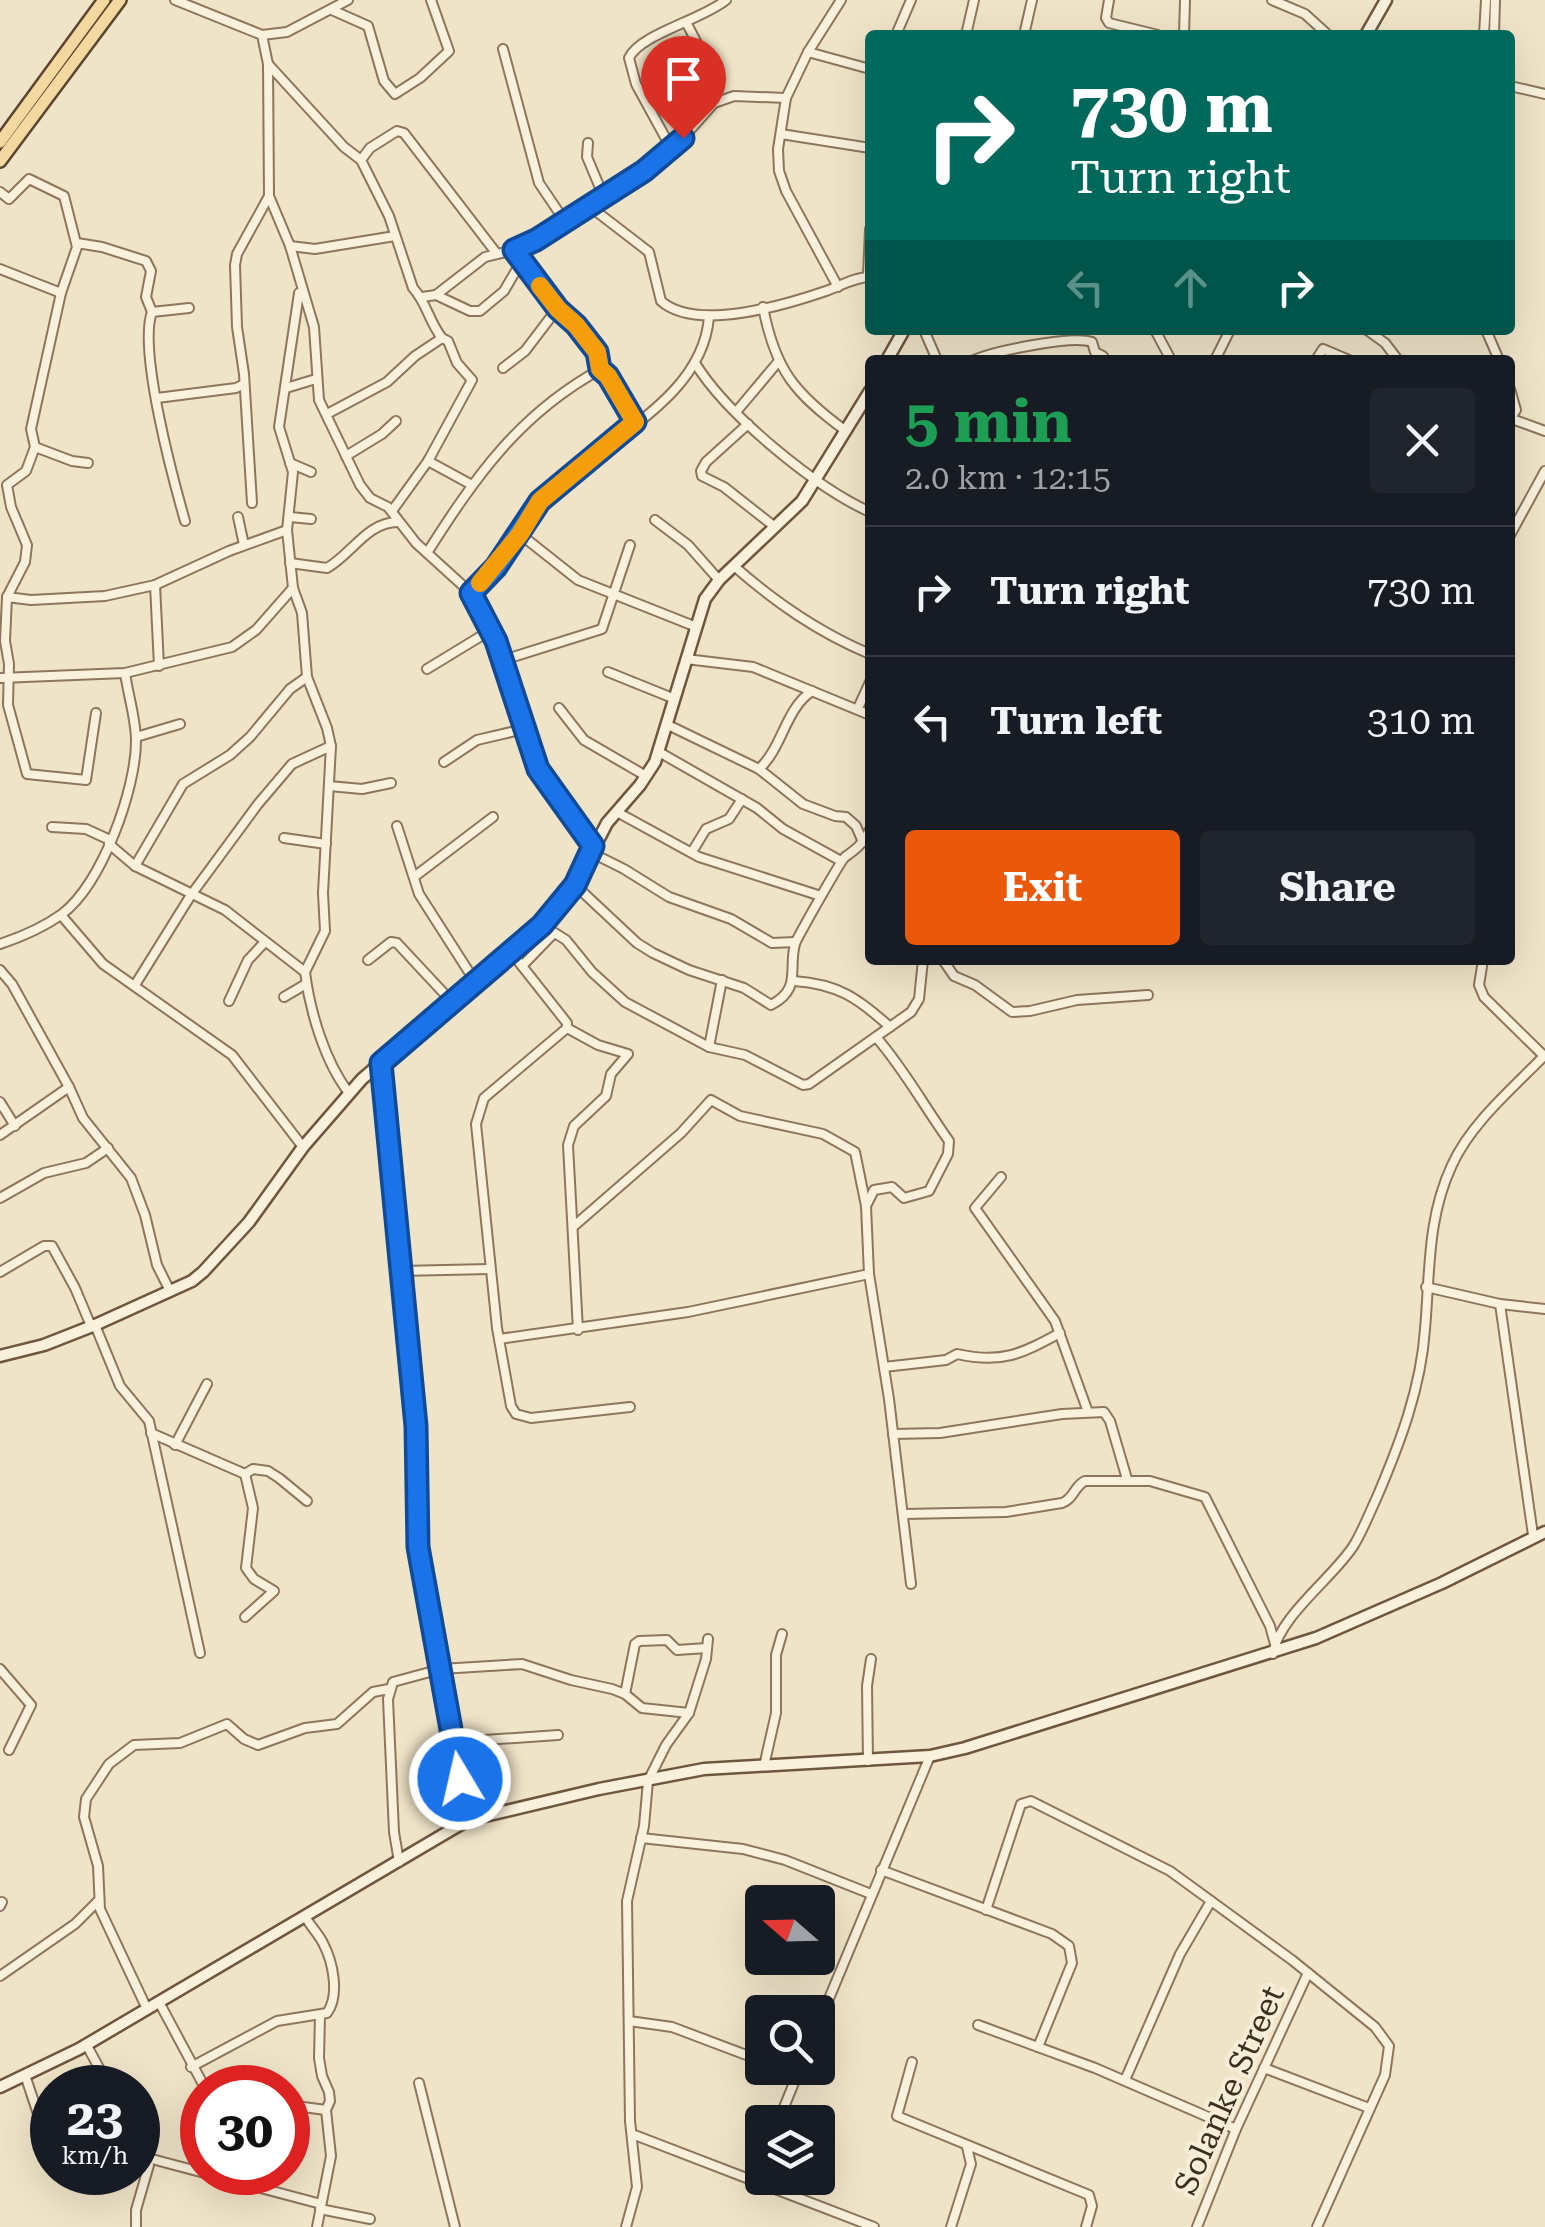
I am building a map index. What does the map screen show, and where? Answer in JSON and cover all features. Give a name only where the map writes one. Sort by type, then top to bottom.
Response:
[{"type":"main road","points":[[0,142],[104,0]]},
{"type":"main road","points":[[0,160],[120,0]]},
{"type":"street","points":[[175,0],[262,35],[287,32],[348,0]]},
{"type":"street","points":[[332,10],[368,26],[384,81],[394,94],[420,78],[449,51],[431,0]]},
{"type":"street","points":[[838,287],[786,190],[778,160],[786,98],[808,52],[841,0]]},
{"type":"street","points":[[898,30],[911,0]]},
{"type":"street","points":[[967,30],[974,0]]},
{"type":"street","points":[[1025,30],[1032,0]]},
{"type":"street","points":[[1109,0],[1108,23],[1123,30]]},
{"type":"street","points":[[1184,30],[1186,0]]},
{"type":"street","points":[[1272,0],[1304,14],[1322,30]]},
{"type":"street","points":[[1369,30],[1386,0]]},
{"type":"street","points":[[1484,30],[1486,0]]},
{"type":"street","points":[[1494,30],[1495,0]]},
{"type":"street","points":[[670,148],[636,84],[629,58],[633,48],[642,42],[686,24],[720,2]]},
{"type":"street","points":[[686,24],[710,68],[714,103]]},
{"type":"street","points":[[262,35],[268,64],[270,196],[290,246],[314,328],[319,400],[370,498],[392,511],[427,553],[471,593],[503,660],[538,769],[592,850],[669,897],[731,919],[772,943],[795,942]]},
{"type":"street","points":[[503,50],[539,183],[564,220]]},
{"type":"street","points":[[808,52],[865,67]]},
{"type":"street","points":[[268,64],[344,147],[361,160],[432,326],[448,341],[460,369],[472,380],[428,461],[392,511]]},
{"type":"street","points":[[1515,87],[1545,94]]},
{"type":"street","points":[[422,297],[436,295],[475,262],[536,240],[644,171],[683,138],[714,103],[734,96],[786,98]]},
{"type":"street","points":[[361,160],[370,148],[397,131],[404,132],[497,254]]},
{"type":"street","points":[[782,134],[865,147]]},
{"type":"street","points":[[588,143],[587,157],[604,195]]},
{"type":"street","points":[[0,192],[9,198],[29,180],[57,191],[69,208],[77,243],[61,292],[31,430],[35,447],[24,475],[7,484],[27,546],[8,597],[4,677],[26,771],[30,775],[86,780],[96,714]]},
{"type":"street","points":[[252,503],[235,265],[237,254],[270,196]]},
{"type":"street","points":[[588,205],[649,252],[661,301],[683,315],[709,317],[763,307],[865,277]]},
{"type":"street","points":[[290,246],[315,249],[396,236]]},
{"type":"street","points":[[77,243],[146,261],[152,271],[146,297],[152,312],[151,366],[165,452],[185,522]]},
{"type":"street","points":[[514,250],[558,309],[597,352],[600,369],[635,422]]},
{"type":"street","points":[[436,295],[480,312],[504,291],[522,262]]},
{"type":"street","points":[[0,269],[61,292]]},
{"type":"street","points":[[300,288],[279,428],[293,472],[287,530],[293,588],[302,612],[307,677],[331,746],[325,931],[305,972],[331,1062],[349,1094]]},
{"type":"street","points":[[763,307],[778,362],[797,389],[846,431]]},
{"type":"street","points":[[152,312],[189,308]]},
{"type":"street","points":[[503,368],[524,351],[558,309]]},
{"type":"street","points":[[471,593],[520,534],[540,501],[684,382],[708,332],[709,317]]},
{"type":"street","points":[[1374,335],[1394,355]]},
{"type":"street","points":[[327,414],[387,382],[442,338]]},
{"type":"street","points":[[993,355],[1079,339],[1092,342],[1095,352],[1101,355]]},
{"type":"street","points":[[736,412],[778,362]]},
{"type":"street","points":[[695,363],[736,412],[776,450],[865,510]]},
{"type":"street","points":[[427,553],[472,485],[524,422],[576,382],[600,369]]},
{"type":"street","points":[[286,388],[316,379]]},
{"type":"street","points":[[158,398],[242,388]]},
{"type":"street","points":[[0,1356],[44,1345],[93,1326],[192,1281],[249,1222],[303,1147],[349,1094],[542,925],[575,885],[592,850],[659,752],[705,599],[718,580],[802,501],[865,399]]},
{"type":"street","points":[[1515,420],[1545,430]]},
{"type":"street","points":[[346,456],[396,421]]},
{"type":"street","points":[[748,424],[706,462],[702,476],[724,487],[775,527]]},
{"type":"street","points":[[35,447],[88,463]]},
{"type":"street","points":[[428,461],[472,485]]},
{"type":"street","points":[[290,463],[311,472]]},
{"type":"street","points":[[1515,526],[1545,471]]},
{"type":"street","points":[[238,517],[244,546]]},
{"type":"street","points":[[290,517],[311,520]]},
{"type":"street","points":[[654,520],[688,545],[718,580]]},
{"type":"street","points":[[290,563],[327,568],[361,538],[386,522],[398,522]]},
{"type":"street","points":[[8,597],[31,600],[106,596],[155,586],[287,530]]},
{"type":"street","points":[[520,534],[578,580],[694,626]]},
{"type":"street","points":[[503,660],[600,630],[630,545]]},
{"type":"street","points":[[734,566],[784,608],[865,652]]},
{"type":"street","points":[[155,586],[159,666]]},
{"type":"street","points":[[4,677],[124,673],[239,643],[293,588]]},
{"type":"street","points":[[428,670],[491,630]]},
{"type":"street","points":[[686,660],[753,667],[865,712]]},
{"type":"street","points":[[608,672],[675,699]]},
{"type":"street","points":[[0,944],[61,915],[90,880],[109,842],[128,790],[136,738],[124,673]]},
{"type":"street","points":[[135,866],[183,784],[230,755],[290,689],[307,677]]},
{"type":"street","points":[[759,768],[770,758],[800,699],[812,691]]},
{"type":"street","points":[[858,708],[865,693]]},
{"type":"street","points":[[558,708],[584,740],[646,776]]},
{"type":"street","points":[[136,738],[180,724]]},
{"type":"street","points":[[668,724],[759,768],[803,804],[846,817],[856,826],[863,842]]},
{"type":"street","points":[[444,762],[477,740],[524,728]]},
{"type":"street","points":[[134,985],[191,895],[292,764],[331,746]]},
{"type":"street","points":[[659,752],[841,862]]},
{"type":"street","points":[[329,786],[362,789],[391,783]]},
{"type":"street","points":[[692,852],[706,829],[729,819],[742,799]]},
{"type":"street","points":[[617,812],[692,852],[821,896]]},
{"type":"street","points":[[414,876],[493,817]]},
{"type":"street","points":[[397,826],[419,894],[476,983]]},
{"type":"street","points":[[52,827],[86,829],[109,842],[135,866],[225,910],[305,972]]},
{"type":"street","points":[[284,838],[326,844]]},
{"type":"street","points":[[575,885],[637,943],[689,970],[744,988],[771,1005],[794,981],[795,942],[841,862],[856,853],[865,839]]},
{"type":"street","points":[[61,915],[102,964],[232,1056],[303,1147]]},
{"type":"street","points":[[542,925],[566,940],[592,972],[625,1002],[709,1047],[745,1055],[803,1085],[916,1007],[923,965]]},
{"type":"street","points":[[522,966],[554,933]]},
{"type":"street","points":[[229,1001],[248,960],[264,942]]},
{"type":"street","points":[[368,960],[391,942],[397,942],[453,1003]]},
{"type":"street","points":[[511,952],[567,1022],[567,1028],[484,1098],[476,1124],[490,1269],[512,1406],[516,1414],[531,1418],[630,1406]]},
{"type":"street","points":[[946,965],[954,976],[1012,1012],[1077,1000],[1148,995]]},
{"type":"street","points":[[1274,1649],[1302,1604],[1353,1546],[1414,1400],[1425,1330],[1435,1212],[1452,1163],[1474,1130],[1545,1055],[1484,997],[1478,986],[1482,965]]},
{"type":"street","points":[[0,970],[12,984],[70,1087],[83,1118],[131,1178],[146,1215],[157,1265],[170,1290]]},
{"type":"street","points":[[709,1047],[722,980]]},
{"type":"street","points":[[794,981],[824,983],[844,992],[890,1027]]},
{"type":"street","points":[[284,996],[306,984]]},
{"type":"street","points":[[567,1028],[598,1045],[628,1054],[610,1074],[606,1096],[574,1126],[568,1145],[578,1330]]},
{"type":"street","points":[[866,1206],[874,1190],[892,1187],[904,1198],[929,1191],[948,1154],[949,1141],[906,1080],[900,1065],[876,1037]]},
{"type":"street","points":[[381,1063],[416,1426],[418,1547],[468,1820]]},
{"type":"street","points":[[0,1135],[70,1087]]},
{"type":"street","points":[[574,1226],[680,1134],[711,1100],[740,1116],[824,1134],[855,1152],[866,1206],[869,1274],[911,1584]]},
{"type":"street","points":[[0,1102],[16,1126]]},
{"type":"street","points":[[0,1198],[44,1174],[86,1163],[108,1148]]},
{"type":"street","points":[[1001,1177],[974,1208],[1055,1321],[1088,1412]]},
{"type":"street","points":[[0,1272],[44,1246],[52,1246],[76,1288],[120,1386],[144,1412],[200,1653]]},
{"type":"street","points":[[400,1271],[490,1269]]},
{"type":"street","points":[[500,1339],[688,1312],[869,1274]]},
{"type":"street","points":[[1426,1287],[1500,1304],[1545,1309]]},
{"type":"street","points":[[0,2087],[86,2044],[468,1820],[704,1769],[930,1756],[1274,1649],[1409,1599],[1539,1534],[1500,1304]]},
{"type":"street","points":[[884,1366],[946,1360],[957,1354],[980,1359],[1008,1358],[1060,1333]]},
{"type":"street","points":[[176,1445],[207,1384]]},
{"type":"street","points":[[893,1434],[940,1433],[1088,1412],[1108,1416],[1127,1479]]},
{"type":"street","points":[[151,1432],[245,1474]]},
{"type":"street","points":[[245,1474],[253,1469],[268,1471],[307,1501]]},
{"type":"street","points":[[245,1474],[254,1508],[246,1568],[274,1591],[245,1618]]},
{"type":"street","points":[[902,1514],[1006,1512],[1062,1503],[1070,1500],[1078,1484],[1085,1481],[1127,1479],[1173,1486],[1210,1502],[1270,1626],[1274,1649]]},
{"type":"street","points":[[764,1766],[776,1713],[776,1656],[782,1634]]},
{"type":"street","points":[[625,1694],[638,1640],[667,1640],[677,1650],[708,1644],[689,1712],[666,1744],[648,1781],[642,1838],[626,1901],[632,2134],[638,2187],[626,2227]]},
{"type":"street","points":[[868,1761],[871,1660]]},
{"type":"street","points":[[147,2009],[108,1932],[98,1901],[98,1866],[84,1817],[89,1792],[120,1753],[143,1742],[180,1743],[227,1724],[258,1745],[305,1728],[337,1724],[372,1692],[389,1688],[402,1678],[440,1670],[522,1664],[625,1694],[642,1708],[689,1712]]},
{"type":"street","points":[[0,1669],[31,1704],[9,1750]]},
{"type":"street","points":[[389,1688],[398,1862]]},
{"type":"street","points":[[455,1742],[558,1735]]},
{"type":"street","points":[[830,1995],[930,1756]]},
{"type":"street","points":[[986,1910],[1021,1804],[1031,1801],[1170,1871],[1375,2027],[1389,2046],[1385,2075],[1317,2227]]},
{"type":"street","points":[[642,1838],[742,1849],[785,1860],[871,1894]]},
{"type":"street","points":[[881,1870],[1052,1934],[1069,1946],[1072,1953],[1068,1972],[1038,2048]]},
{"type":"street","points":[[3,1972],[86,1915],[98,1901]]},
{"type":"street","points":[[1125,2080],[1180,1954],[1211,1901]]},
{"type":"street","points":[[86,1915],[108,1932]]},
{"type":"street","points":[[195,2065],[277,2021],[320,2014],[331,2008],[334,1981],[322,1940],[305,1916]]},
{"type":"street","name":"Solanke Street","points":[[1196,2227],[1236,2128],[1308,1973]]},
{"type":"street","points":[[159,2002],[190,2065]]},
{"type":"street","points":[[316,2227],[331,2156],[326,2110],[330,2100],[319,2058],[320,2014]]},
{"type":"street","points":[[629,2022],[672,2027],[745,2055]]},
{"type":"street","points":[[978,2025],[1125,2080],[1236,2128]]},
{"type":"street","points":[[86,2044],[97,2065]]},
{"type":"street","points":[[912,2062],[897,2116],[1090,2195],[1092,2206],[1086,2227]]},
{"type":"street","points":[[1264,2068],[1369,2108]]},
{"type":"street","points":[[24,2075],[30,2092]]},
{"type":"street","points":[[418,2083],[455,2227]]},
{"type":"street","points":[[310,2108],[326,2110]]},
{"type":"street","points":[[632,2134],[745,2178]]},
{"type":"street","points":[[951,2227],[971,2164],[966,2147]]},
{"type":"street","points":[[160,2161],[370,2219]]},
{"type":"street","points":[[136,2227],[139,2195]]},
{"type":"street","points":[[789,2195],[874,2227]]},
{"type":"slow traffic","points":[[480,583],[496,567],[540,501],[635,422],[600,369],[597,352],[540,286]]},
{"type":"route","points":[[460,1779],[418,1547],[416,1426],[381,1063],[542,925],[575,885],[593,846],[538,769],[496,641],[471,593],[496,567],[540,501],[635,422],[600,369],[597,352],[558,309],[514,250],[644,171],[683,138]]}]
